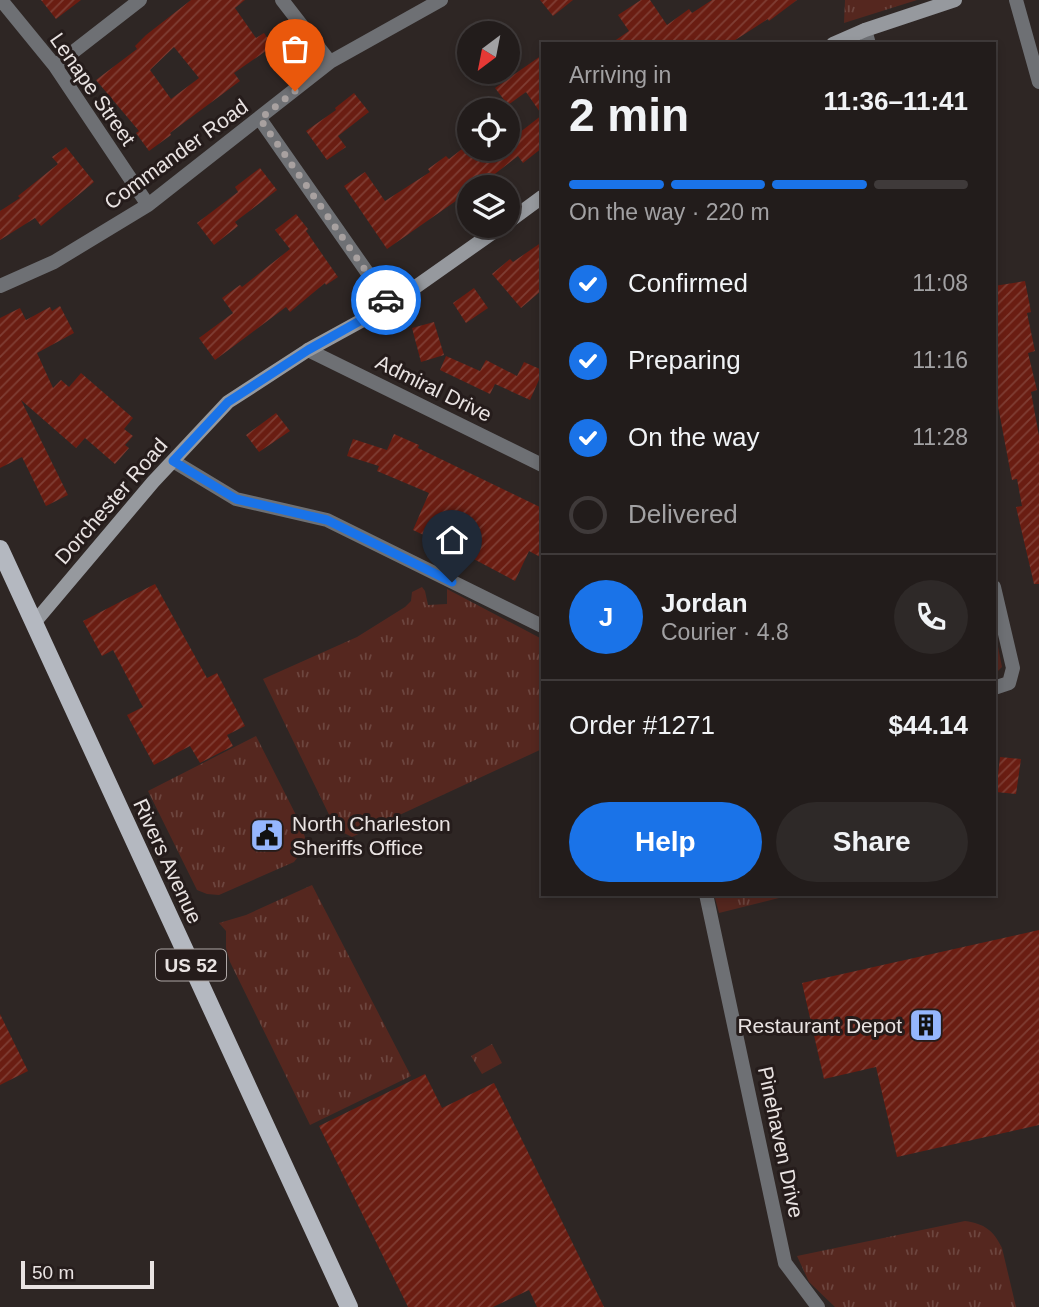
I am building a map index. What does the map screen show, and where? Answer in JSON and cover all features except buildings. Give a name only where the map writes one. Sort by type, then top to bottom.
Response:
[{"type":"main road","points":[[843,42],[867,37],[955,0]]},
{"type":"main road","points":[[520,213],[541,198]]},
{"type":"main road","name":"Dorchester Road","points":[[34,623],[173,461],[228,402],[308,350],[390,304],[485,238]]},
{"type":"main road","name":"Rivers Avenue","points":[[0,549],[349,1307]]},
{"type":"street","name":"Lenape Street","points":[[1,0],[55,66],[148,205]]},
{"type":"street","points":[[55,66],[140,0]]},
{"type":"street","points":[[282,0],[330,62]]},
{"type":"street","name":"Commander Road","points":[[0,286],[54,262],[148,205],[330,62],[441,0]]},
{"type":"street","points":[[1016,0],[1039,82]]},
{"type":"street","points":[[260,119],[390,304]]},
{"type":"street","name":"Admiral Drive","points":[[308,350],[541,465]]},
{"type":"street","points":[[173,461],[236,499],[327,520],[541,626]]},
{"type":"street","points":[[996,596],[1013,668],[1009,683],[996,687]]},
{"type":"street","name":"Pinehaven Drive","points":[[706,896],[785,1263],[818,1307]]},
{"type":"green space","points":[[845,0],[917,0],[844,23]]},
{"type":"green space","points":[[422,587],[428,605],[447,604],[447,589],[541,638],[541,749],[352,837],[336,829],[263,679],[357,637],[405,607],[411,601],[412,592]]},
{"type":"green space","points":[[996,636],[1002,667],[996,673]]},
{"type":"green space","points":[[256,736],[298,819],[305,837],[303,850],[294,862],[219,895],[207,894],[197,890],[148,791]]},
{"type":"green space","points":[[312,885],[411,1076],[310,1125],[230,962],[226,948],[226,931],[219,923],[246,915]]},
{"type":"green space","points":[[715,896],[787,896],[719,913]]},
{"type":"green space","points":[[492,1044],[502,1063],[482,1074],[471,1056]]},
{"type":"green space","points":[[965,1221],[988,1229],[999,1242],[1016,1307],[835,1307],[809,1282],[797,1256]]},
{"type":"way so far","points":[[295,91],[260,119],[386,300]]},
{"type":"place","name":"North Charleston Sheriffs Office","points":[[267,835]]},
{"type":"place","name":"Restaurant Depot","points":[[926,1025]]},
{"type":"route","points":[[386,300],[390,304],[308,350],[228,402],[173,461],[236,499],[327,520],[452,582]]}]
